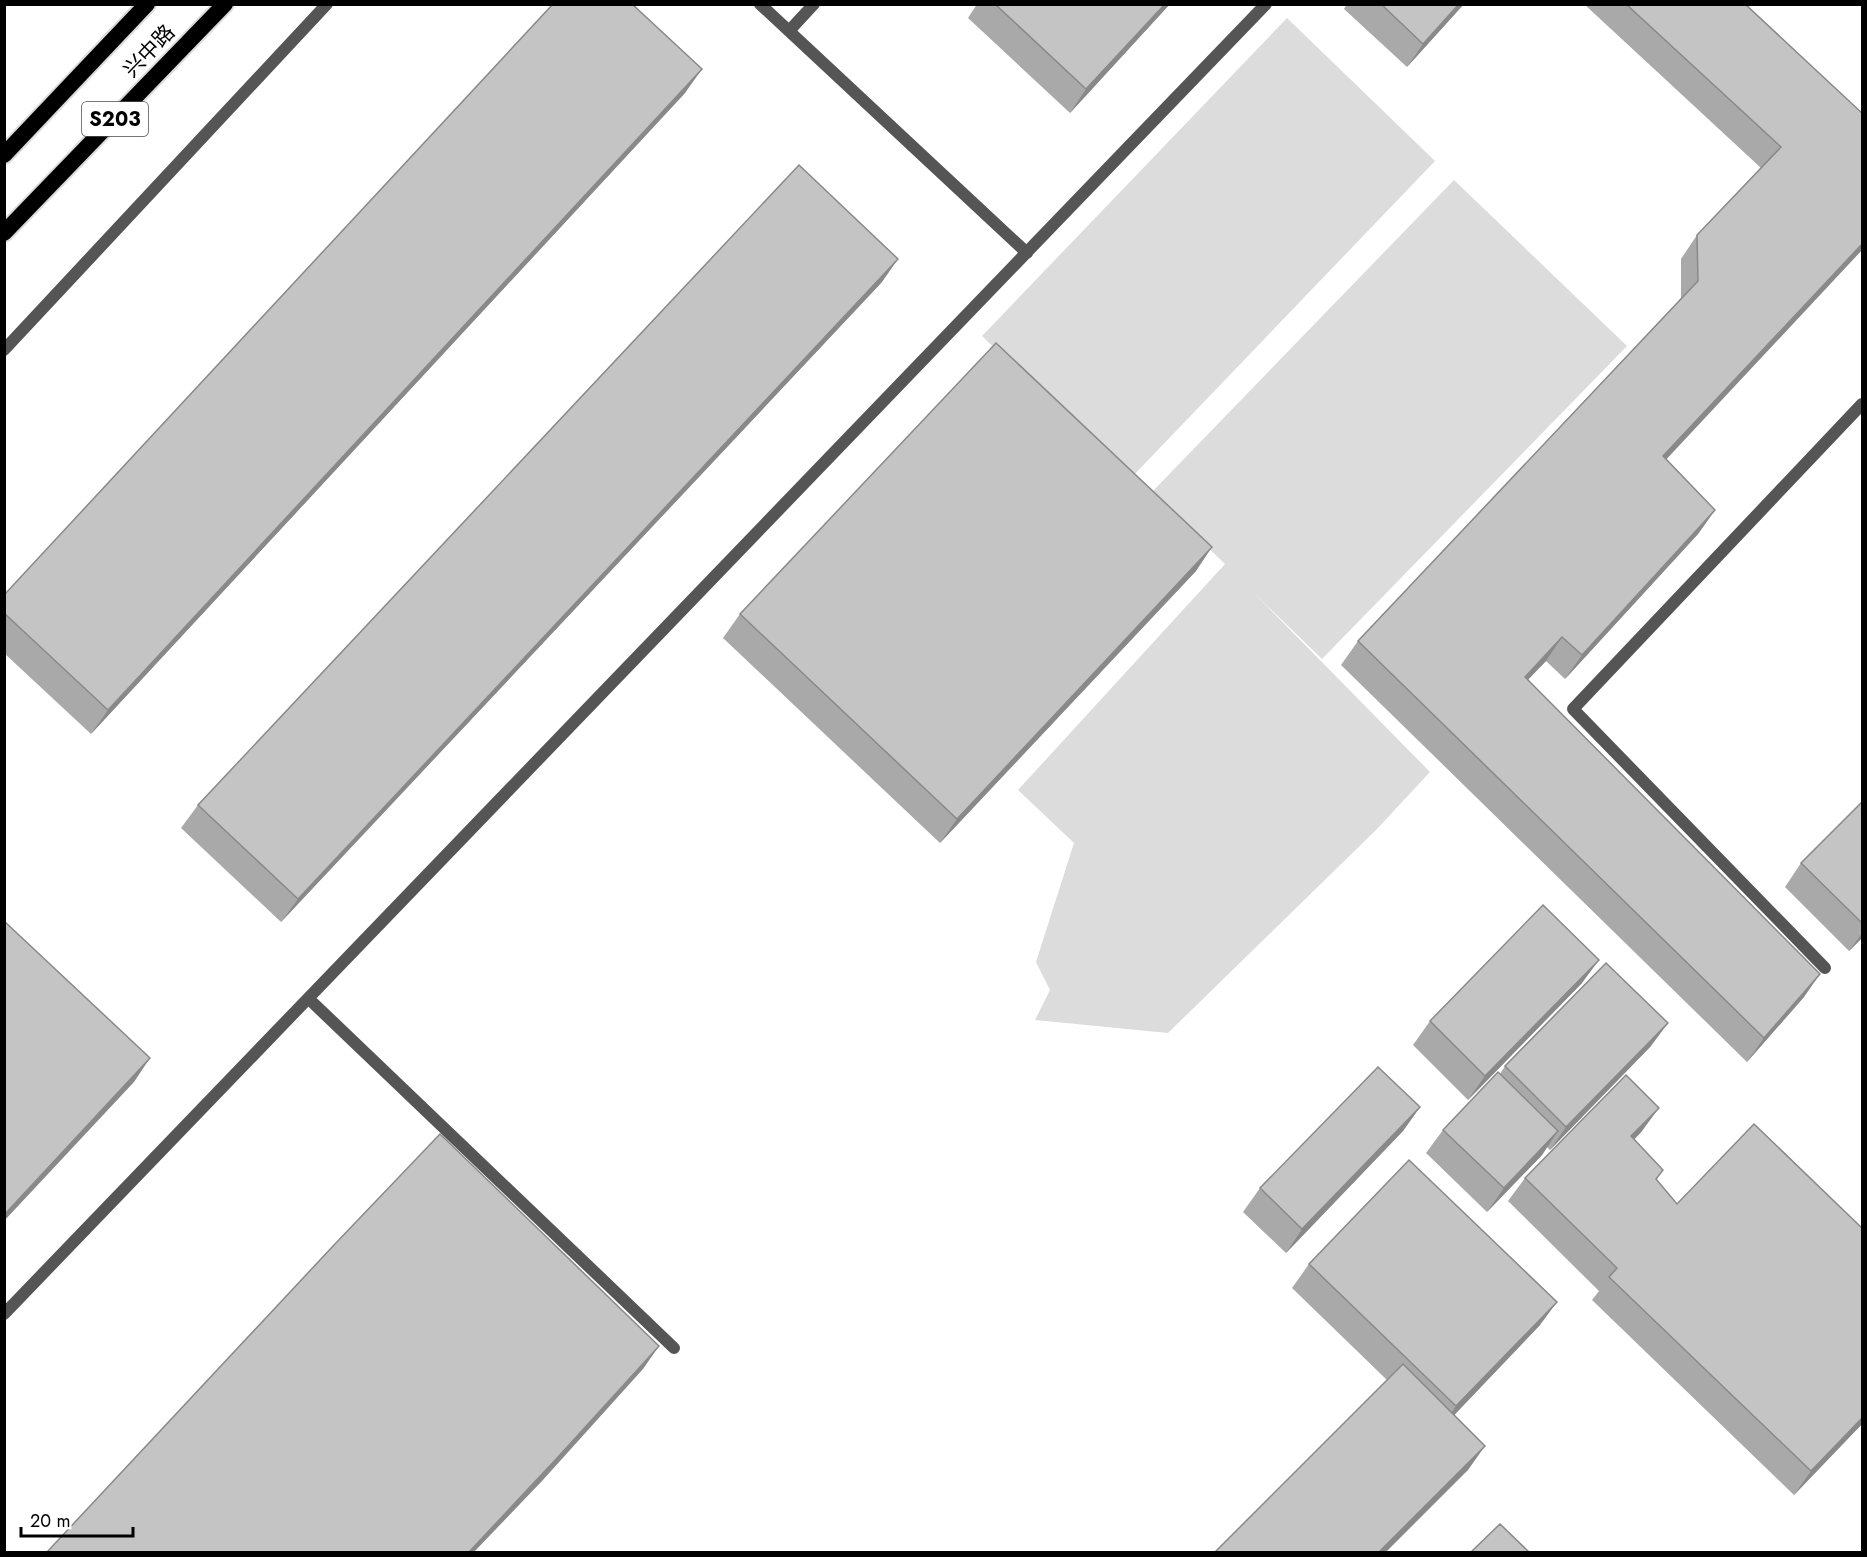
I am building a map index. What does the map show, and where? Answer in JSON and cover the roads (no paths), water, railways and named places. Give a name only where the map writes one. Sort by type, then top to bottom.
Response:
[{"type":"highway","name":"兴中路","points":[[4,155],[147,4]]},
{"type":"highway","name":"兴中路","points":[[4,233],[225,4]]},
{"type":"lane","points":[[4,350],[327,4]]},
{"type":"lane","points":[[760,4],[1027,253]]},
{"type":"lane","points":[[789,31],[814,4]]},
{"type":"lane","points":[[4,1314],[1266,4]]},
{"type":"lane","points":[[1825,968],[1573,709],[1863,404]]},
{"type":"lane","points":[[309,999],[674,1348]]}]
